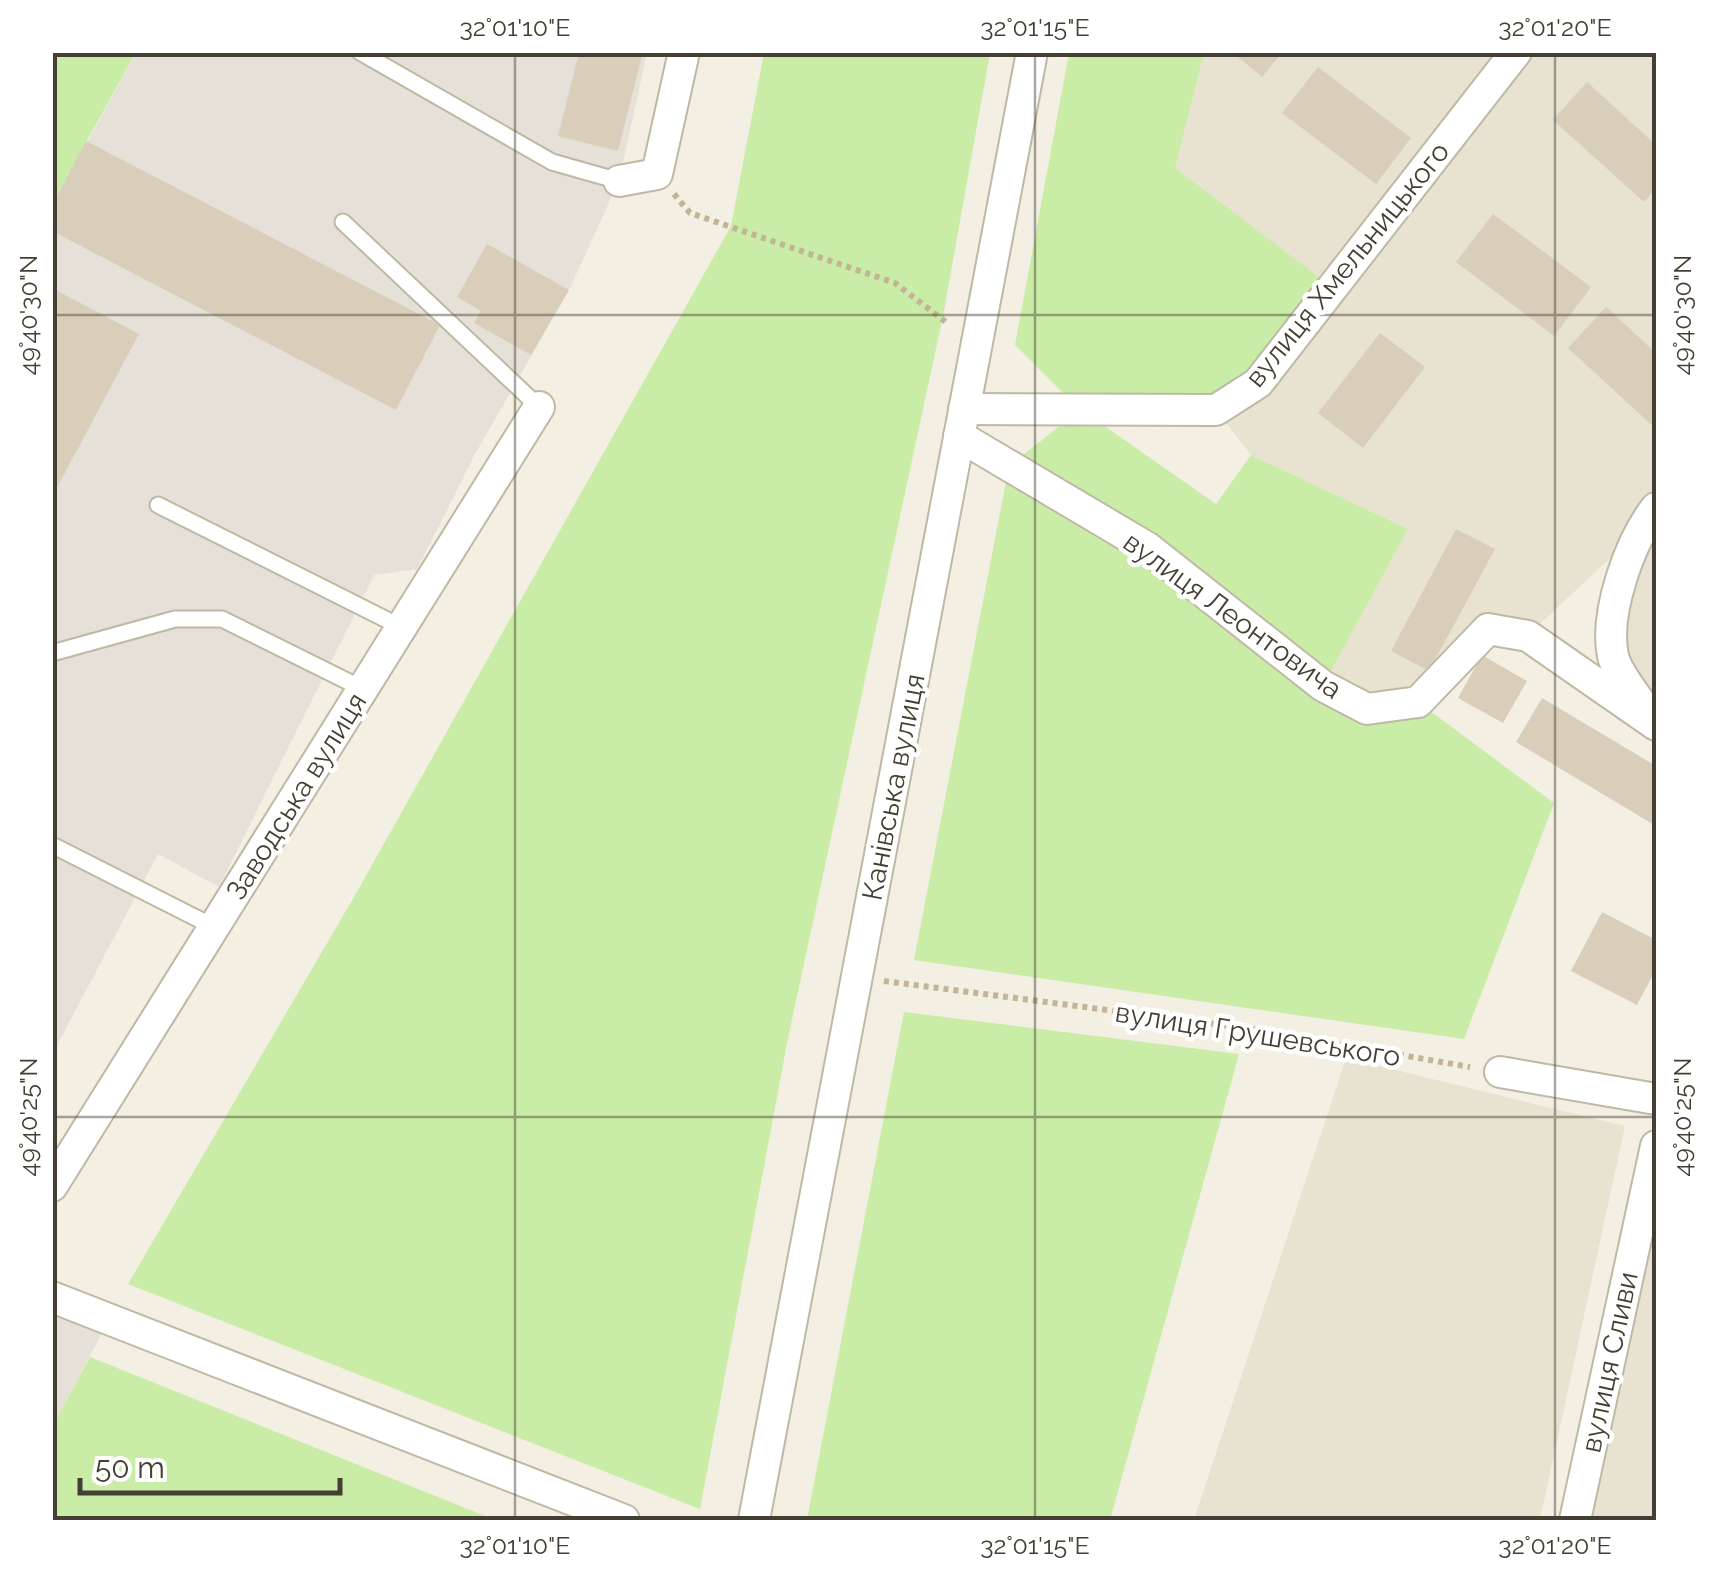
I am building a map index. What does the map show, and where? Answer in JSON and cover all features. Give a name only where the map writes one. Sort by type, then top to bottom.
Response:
[{"type":"street","points":[[620,181],[657,174],[684,52]]},
{"type":"street","name":"Канівська вулиця","points":[[754,1520],[1032,52]]},
{"type":"street","name":"вулиця Хмельницького","points":[[961,422],[1216,410],[1258,383],[1516,52]]},
{"type":"street","name":"Заводська вулиця","points":[[52,1186],[63,1148],[214,927],[538,407]]},
{"type":"street","name":"вулиця Леонтовича","points":[[961,422],[1148,548],[1323,686],[1367,709],[1418,702],[1488,628],[1528,636],[1654,723]]},
{"type":"street","name":"вулиця Леонтовича","points":[[1654,723],[1613,657],[1617,598],[1634,536],[1656,508]]},
{"type":"street","points":[[1500,1072],[1656,1099]]},
{"type":"street","name":"вулиця Сливи","points":[[1575,1520],[1656,1146]]},
{"type":"street","points":[[52,1297],[624,1520]]},
{"type":"lane","points":[[360,52],[552,162],[620,181]]},
{"type":"lane","points":[[343,222],[538,407]]},
{"type":"lane","points":[[158,504],[401,627]]},
{"type":"lane","points":[[52,653],[175,619],[222,619],[363,688]]},
{"type":"lane","points":[[52,844],[214,927]]},
{"type":"path","points":[[657,174],[690,212],[896,283],[943,316],[972,363]]},
{"type":"path","name":"вулиця Грушевського","points":[[858,977],[1246,1028],[1500,1072]]},
{"type":"shaded area","points":[[136,53],[647,53],[619,181],[569,290],[475,454],[417,569],[374,575],[219,887],[158,854],[53,1053],[53,205]]},
{"type":"shaded area","points":[[1204,53],[1656,53],[1656,725],[1613,657],[1633,537],[1528,635],[1488,629],[1418,702],[1323,686],[1408,529],[1251,455],[1216,410],[1175,168]]},
{"type":"shaded area","points":[[1346,1058],[1625,1126],[1540,1520],[1194,1520]]},
{"type":"shaded area","points":[[1656,1146],[1656,1520],[1575,1520]]},
{"type":"shaded area","points":[[53,1297],[109,1320],[53,1425]]},
{"type":"green space","points":[[53,53],[135,54],[53,202]]},
{"type":"green space","points":[[764,53],[990,53],[943,316],[788,1038],[700,1509],[128,1284],[354,897],[731,226]]},
{"type":"green space","points":[[1069,53],[1204,53],[1175,168],[1333,288],[1216,410],[1083,411],[1216,504],[1251,455],[1408,529],[1323,686],[1418,702],[1554,803],[1464,1039],[914,960],[1009,466],[1080,410],[1015,345]]},
{"type":"green space","points":[[904,1012],[1239,1054],[1110,1520],[807,1520]]},
{"type":"green space","points":[[90,1357],[495,1520],[53,1520],[53,1425]]},
{"type":"building","points":[[579,52],[643,52],[618,151],[558,136]]},
{"type":"building","points":[[1232,52],[1277,52],[1280,55],[1262,77]]},
{"type":"building","points":[[1318,67],[1411,138],[1376,184],[1282,113]]},
{"type":"building","points":[[1587,82],[1656,145],[1656,188],[1644,202],[1553,120]]},
{"type":"building","points":[[86,141],[440,325],[396,410],[52,231],[52,205]]},
{"type":"building","points":[[1493,214],[1591,287],[1554,336],[1456,262]]},
{"type":"building","points":[[487,244],[569,290],[531,355],[474,323],[481,311],[457,297]]},
{"type":"building","points":[[52,288],[139,334],[52,497]]},
{"type":"building","points":[[1606,307],[1656,353],[1656,429],[1568,348]]},
{"type":"building","points":[[1380,333],[1425,367],[1363,448],[1318,413]]},
{"type":"building","points":[[1456,529],[1495,549],[1429,671],[1391,651]]},
{"type":"building","points":[[1482,655],[1527,681],[1503,723],[1458,698]]},
{"type":"building","points":[[1542,698],[1656,766],[1656,826],[1516,742]]},
{"type":"building","points":[[1602,912],[1656,940],[1656,969],[1637,1005],[1571,971]]}]
